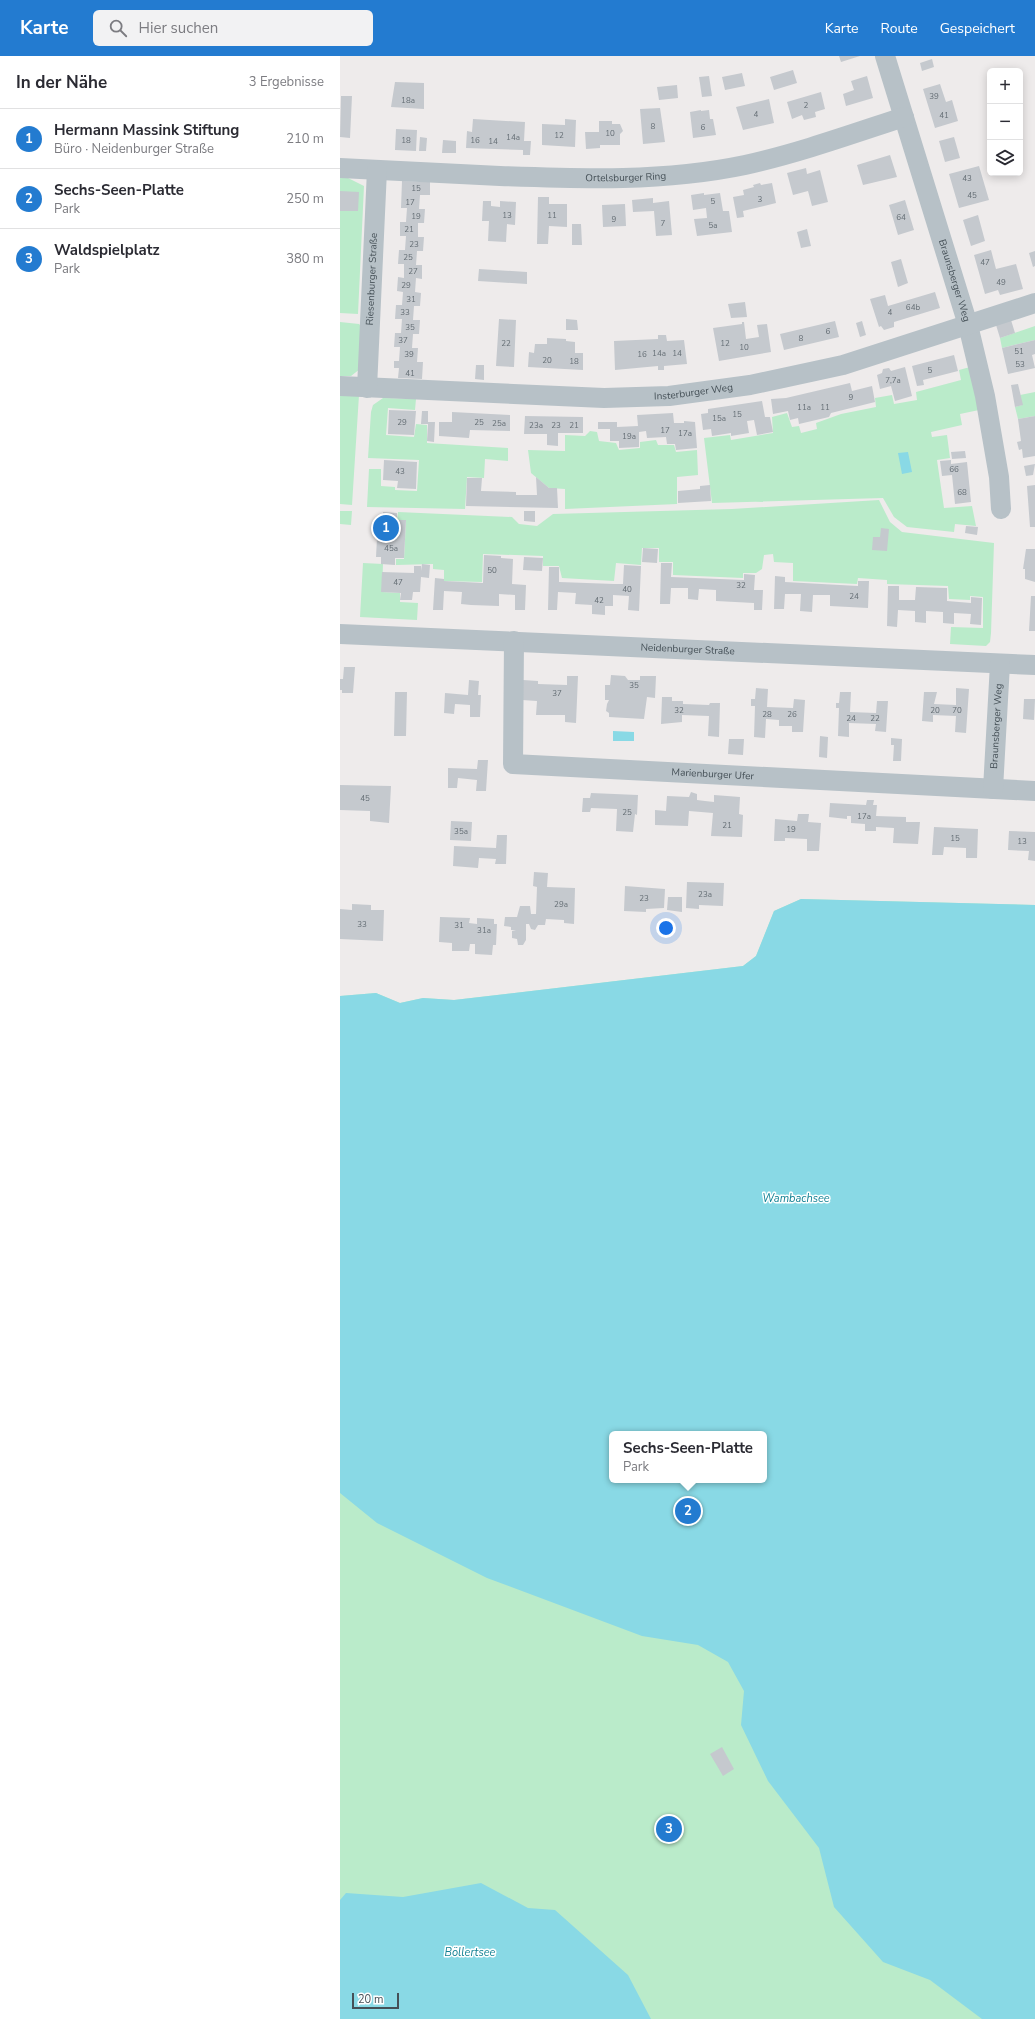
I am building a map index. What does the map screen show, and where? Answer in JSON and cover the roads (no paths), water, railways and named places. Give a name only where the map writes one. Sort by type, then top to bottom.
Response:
[{"type":"street","name":"Braunsberger Weg","points":[[886,56],[968,325],[985,396],[999,477],[1001,509]]},
{"type":"street","name":"Ortelsburger Ring","points":[[340,168],[580,179],[631,179],[679,175],[744,165],[798,152],[904,117]]},
{"type":"street","name":"Riesenburger Straße","points":[[367,388],[377,170]]},
{"type":"street","name":"Insterburger Weg","points":[[340,386],[604,398],[669,396],[750,385],[843,365],[1035,304]]},
{"type":"street","name":"Neidenburger Straße","points":[[340,634],[1035,665]]},
{"type":"street","name":"Marienburger Ufer","points":[[514,641],[513,764],[1035,791]]},
{"type":"street","name":"Braunsberger Weg","points":[[993,789],[1000,664]]},
{"type":"water","points":[[908,452],[912,472],[902,474],[898,453]]},
{"type":"water","points":[[613,731],[634,732],[634,741],[613,741]]},
{"type":"water","name":"Wambachsee","points":[[801,899],[1035,905],[1035,2019],[982,2019],[930,1980],[883,1962],[834,1907],[819,1848],[768,1781],[741,1725],[744,1691],[728,1662],[698,1645],[642,1636],[487,1578],[377,1523],[340,1493],[340,996],[376,993],[400,1003],[423,998],[454,1000],[743,966],[756,956],[774,911]]},
{"type":"water","name":"Böllertsee","points":[[481,1883],[528,1908],[555,1910],[628,1975],[651,2019],[340,2019],[340,1900],[346,1893],[403,1897]]},
{"type":"place","name":"Hermann Massink Stiftung","points":[[386,528]]},
{"type":"place","name":"Sechs-Seen-Platte","points":[[688,1511]]},
{"type":"place","name":"Waldspielplatz","points":[[669,1829]]}]
